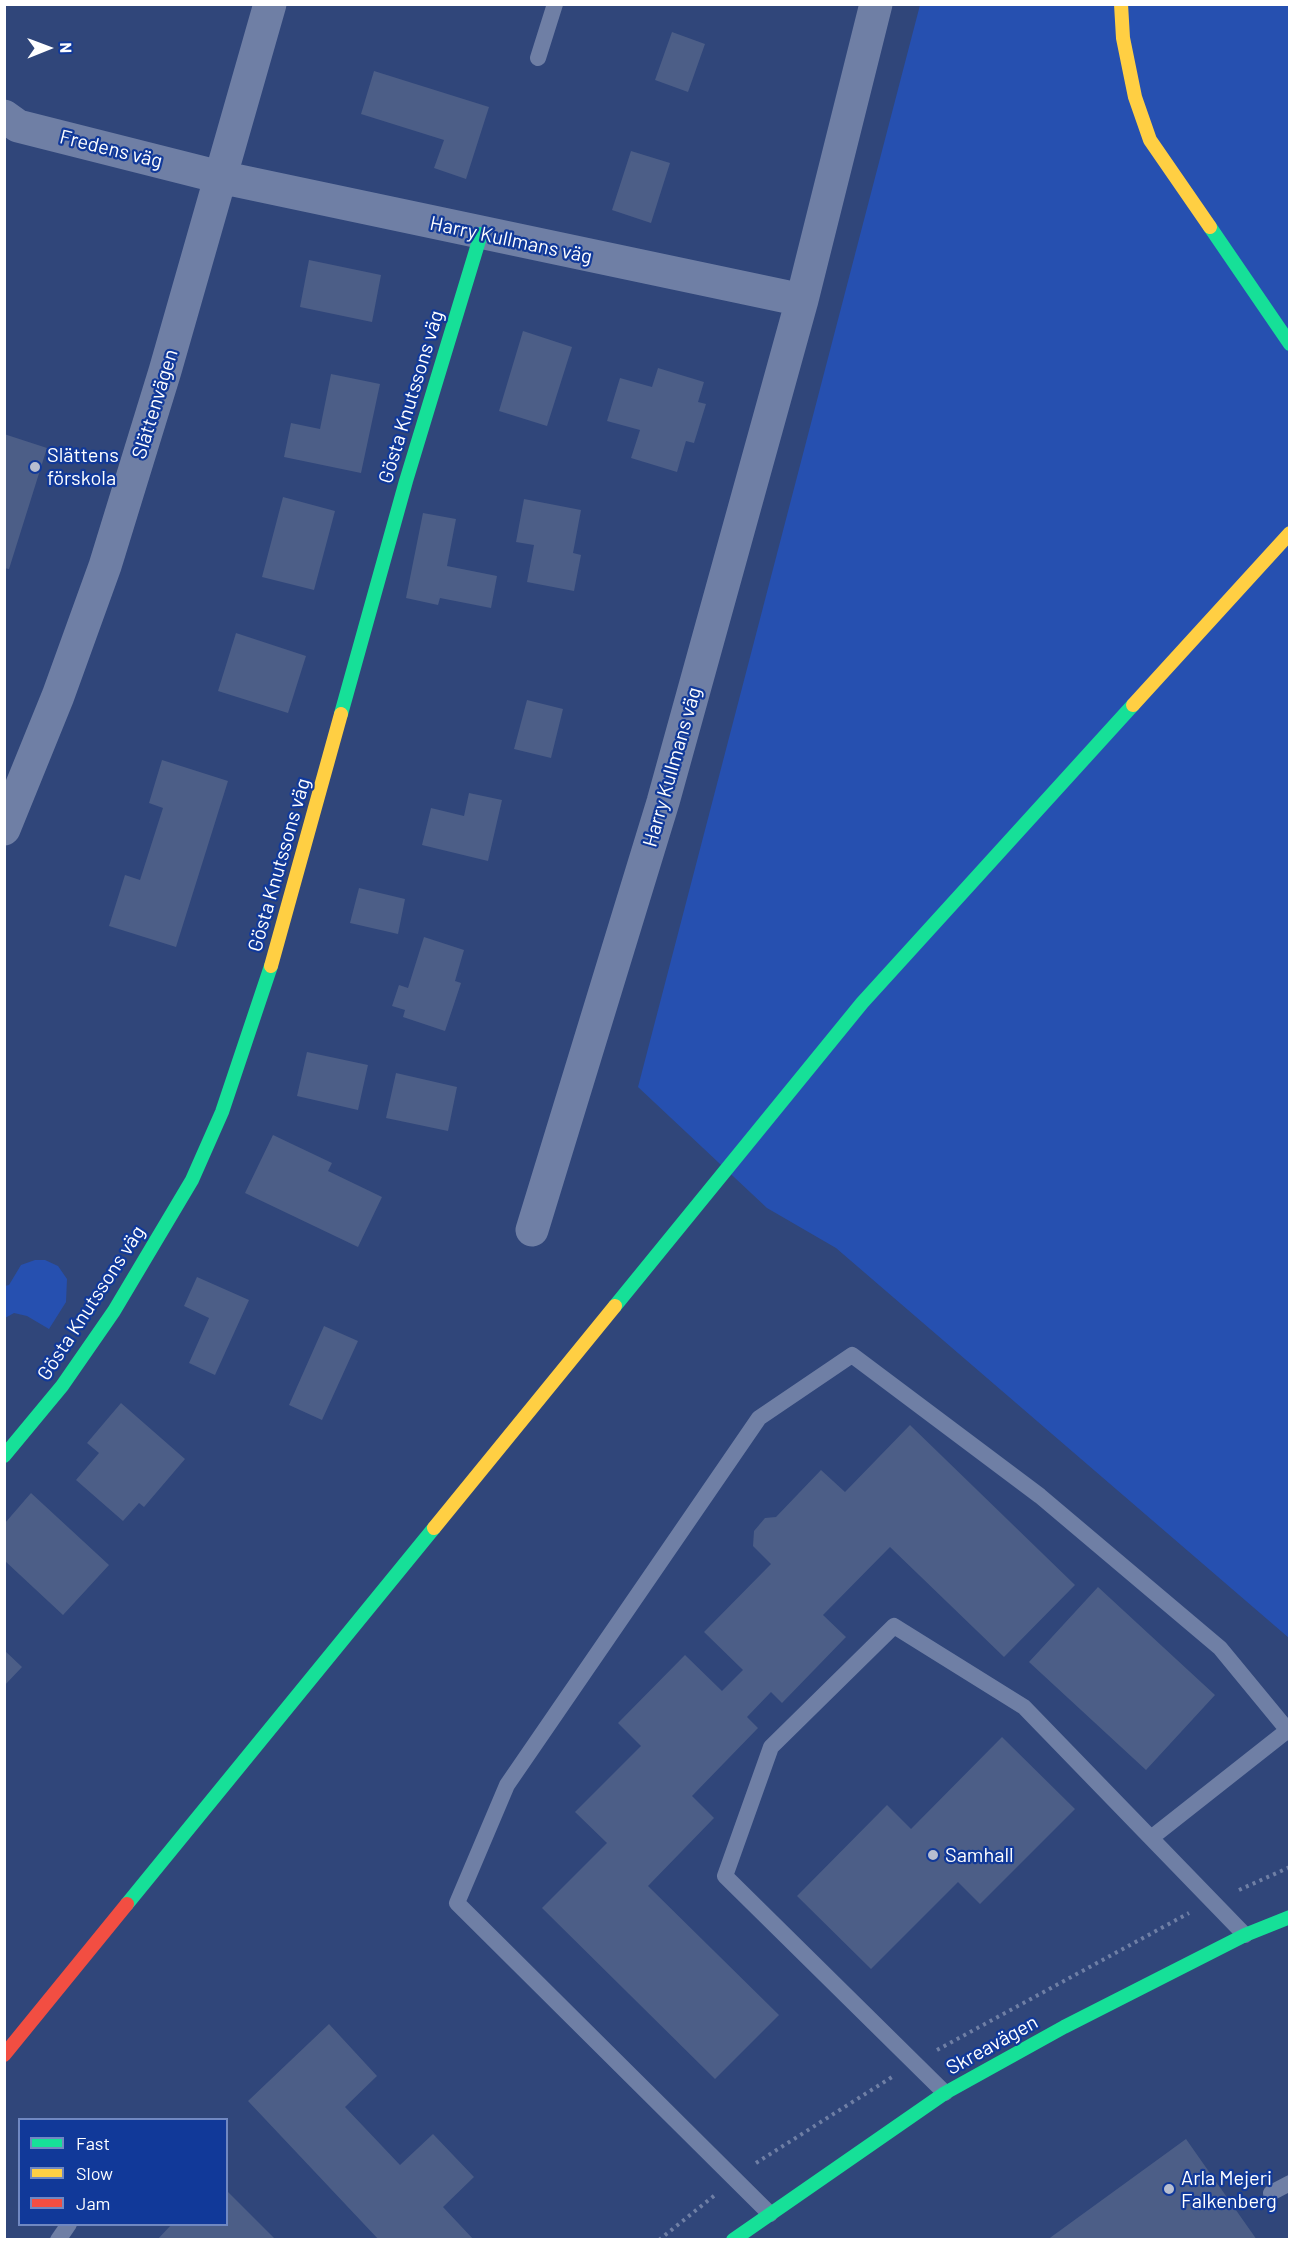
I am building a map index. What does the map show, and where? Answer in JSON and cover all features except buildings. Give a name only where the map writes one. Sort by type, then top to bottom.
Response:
[{"type":"main road","points":[[1121,4],[1123,38],[1135,97],[1150,140],[1290,344]]},
{"type":"main road","name":"Gösta Knutssons väg","points":[[4,1456],[62,1386],[114,1311],[192,1180],[222,1112],[261,999],[406,481],[481,234]]},
{"type":"main road","points":[[4,2055],[862,1003],[1290,533]]},
{"type":"main road","name":"Skreavägen","points":[[733,2240],[945,2093],[1064,2027],[1245,1935],[1290,1917]]},
{"type":"street","name":"Slättenvägen","points":[[4,829],[58,696],[105,566],[165,371],[270,4]]},
{"type":"street","name":"Harry Kullmans väg","points":[[532,1230],[663,802],[802,300],[876,4]]},
{"type":"street","name":"Fredens väg","points":[[4,116],[18,126],[219,177]]},
{"type":"street","name":"Harry Kullmans väg","points":[[219,177],[802,300]]},
{"type":"lane","points":[[538,58],[555,4]]},
{"type":"lane","points":[[770,2214],[458,1902],[507,1785],[759,1418],[852,1355],[1040,1496],[1220,1648],[1289,1732],[1150,1838]]},
{"type":"lane","points":[[945,2093],[725,1876],[771,1747],[894,1626],[1024,1707],[1245,1935]]},
{"type":"lane","points":[[1271,2193],[1290,2183]]},
{"type":"lane","points":[[58,2240],[68,2226]]},
{"type":"shaded area","points":[[920,5],[1289,5],[1289,1638],[836,1248],[767,1208],[638,1087]]},
{"type":"shaded area","points":[[35,1260],[45,1260],[58,1266],[67,1279],[66,1302],[49,1329],[27,1316],[14,1313],[5,1318],[5,1286],[9,1285],[21,1265]]},
{"type":"traffic: fast","points":[[1210,227],[1290,344]]},
{"type":"traffic: fast","points":[[341,714],[406,481],[481,234]]},
{"type":"traffic: fast","points":[[615,1306],[862,1003],[1133,705]]},
{"type":"traffic: fast","points":[[4,1456],[62,1386],[114,1311],[192,1180],[222,1112],[271,966]]},
{"type":"traffic: fast","points":[[127,1904],[434,1528]]},
{"type":"traffic: fast","points":[[733,2240],[945,2093],[1064,2027],[1245,1935],[1290,1917]]},
{"type":"traffic: slow","points":[[1121,4],[1123,38],[1135,97],[1150,140],[1210,227]]},
{"type":"traffic: slow","points":[[1133,705],[1290,533]]},
{"type":"traffic: slow","points":[[271,966],[341,714]]},
{"type":"traffic: slow","points":[[434,1528],[615,1306]]},
{"type":"traffic: jam","points":[[4,2055],[127,1904]]},
{"type":"place","name":"Slättens förskola","points":[[35,467]]},
{"type":"place","name":"Samhall","points":[[933,1855]]},
{"type":"place","name":"Arla Mejeri Falkenberg","points":[[1169,2189]]}]
